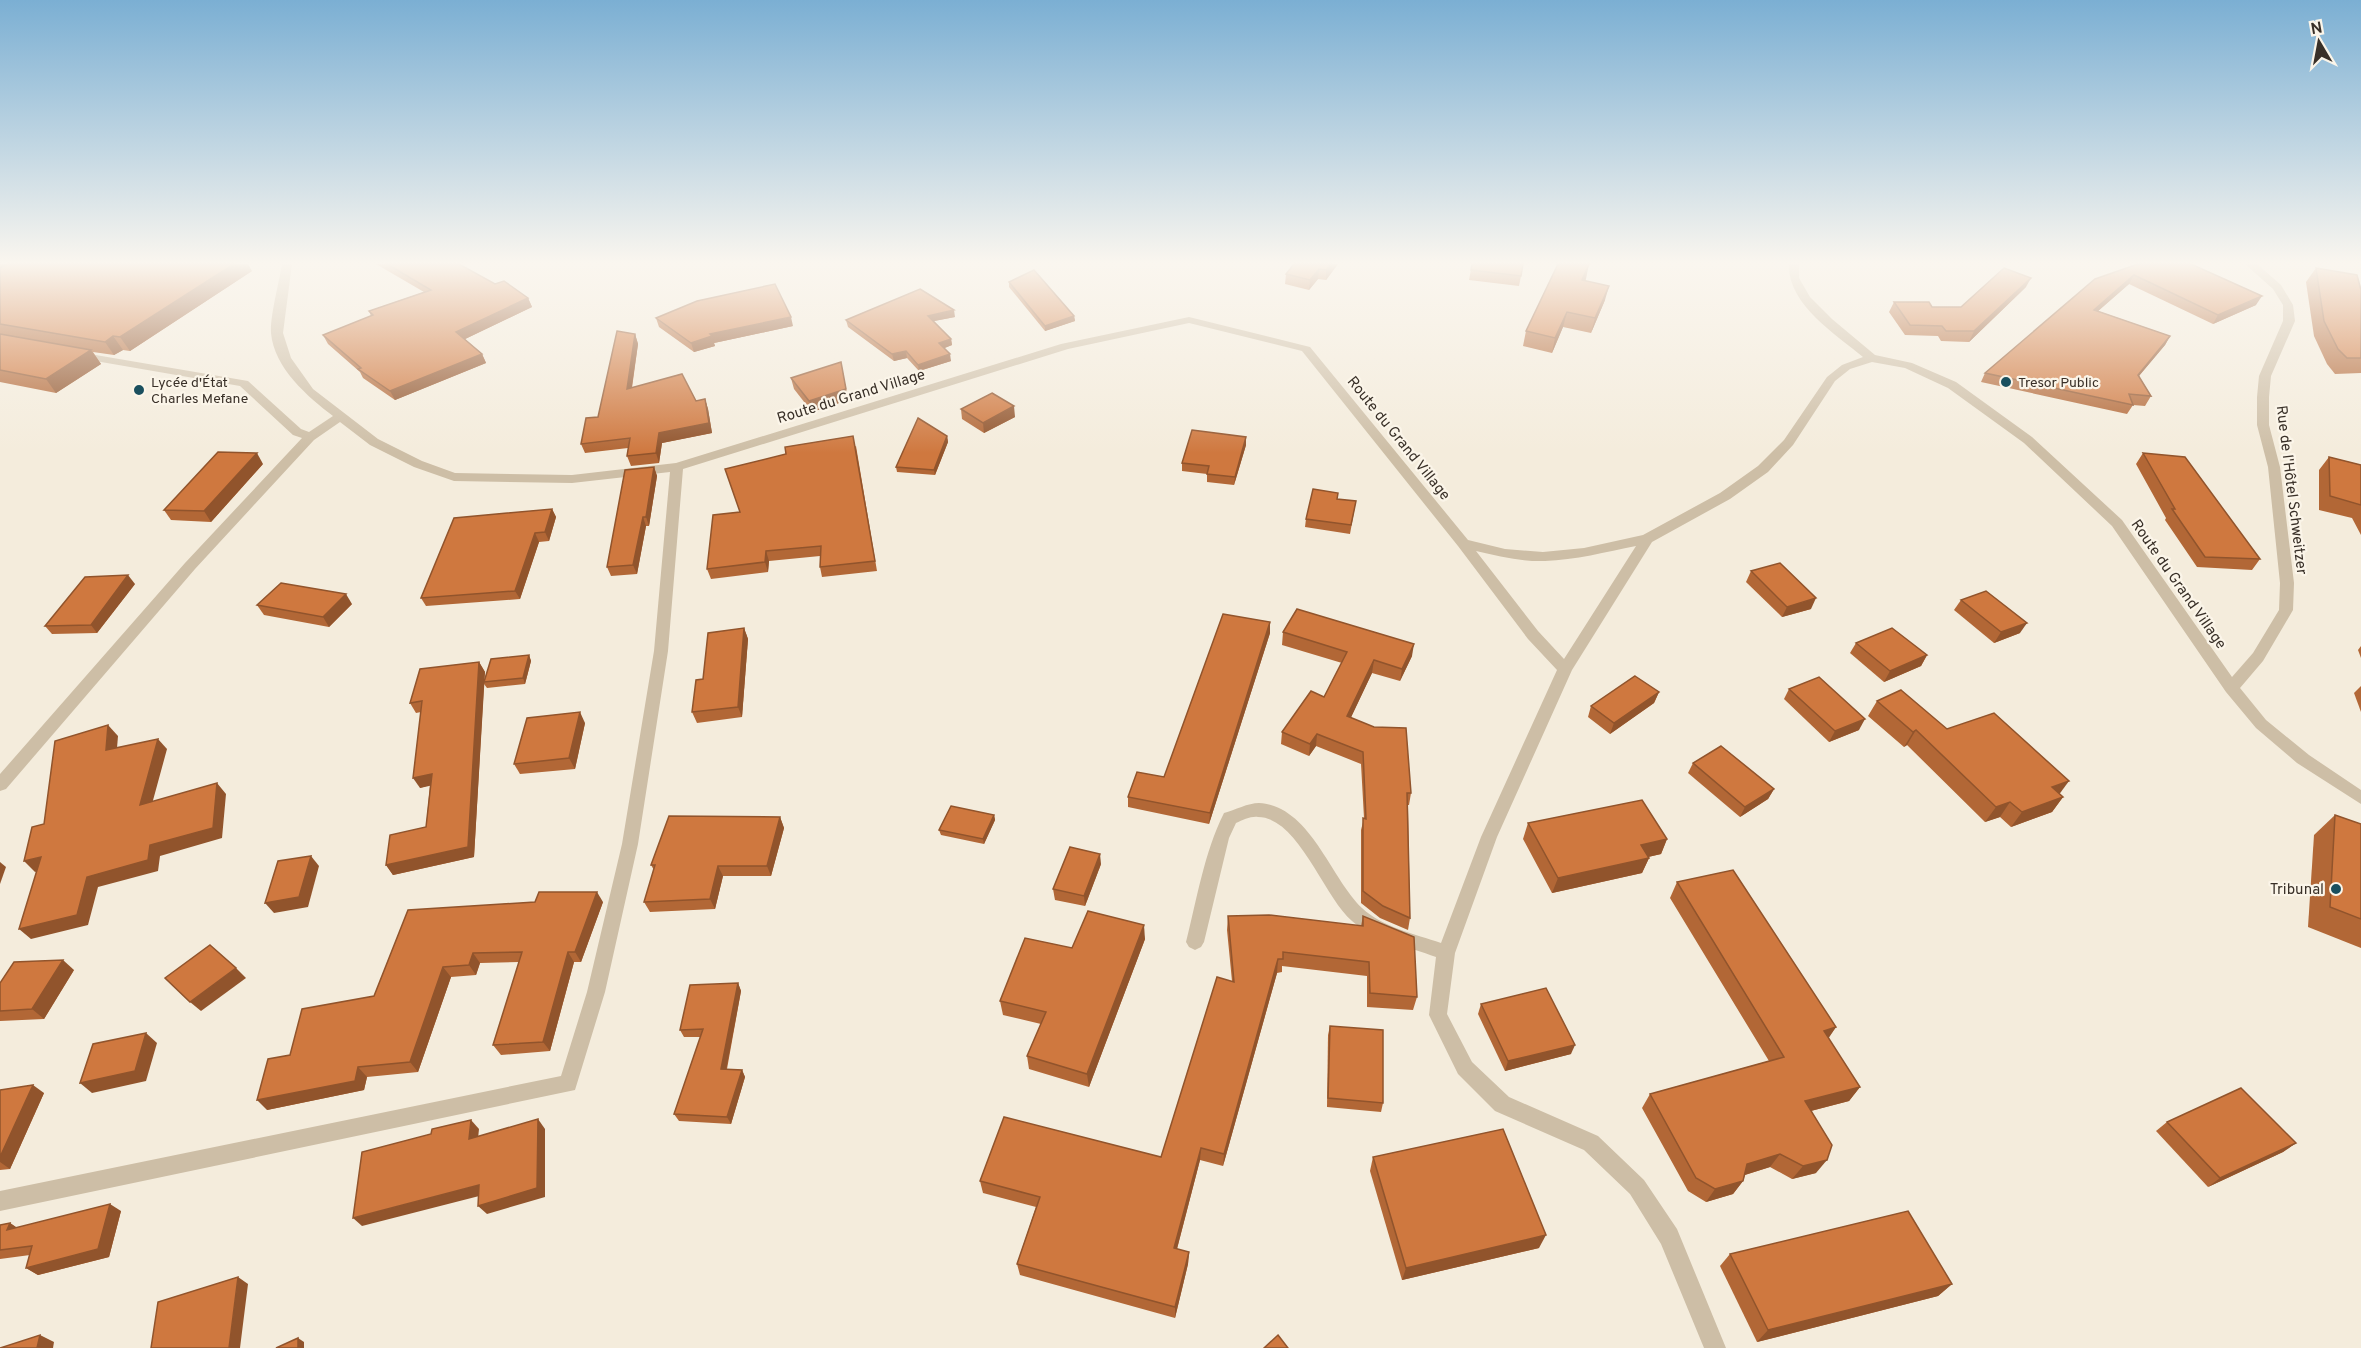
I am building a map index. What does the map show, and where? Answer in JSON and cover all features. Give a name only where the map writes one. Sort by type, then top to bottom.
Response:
[{"type":"street","name":"Route du Grand Village","points":[[278,327],[277,333],[285,358],[309,393],[374,442],[418,465],[454,477],[572,479],[677,467],[1065,346],[1156,327]]},
{"type":"street","name":"Route du Grand Village","points":[[1217,327],[1306,349],[1463,543],[1533,635],[1565,669]]},
{"type":"street","points":[[1463,543],[1505,553],[1543,557],[1584,552],[1647,539],[1725,496],[1763,469],[1789,442],[1831,379],[1846,367],[1871,358],[1835,327]]},
{"type":"street","name":"Rue de l'Hôtel Schweitzer","points":[[2231,688],[2258,657],[2286,610],[2287,583],[2274,467],[2263,425],[2263,397],[2265,376],[2286,327]]},
{"type":"street","points":[[70,353],[244,383],[297,432],[310,436]]},
{"type":"street","name":"Route du Grand Village","points":[[1871,358],[1908,365],[1952,385],[2028,440],[2117,524],[2231,688],[2261,724],[2303,759],[2361,798]]},
{"type":"street","points":[[0,785],[190,566],[310,436],[340,417]]},
{"type":"street","points":[[0,1201],[568,1084],[596,992],[630,844],[661,651],[677,467]]},
{"type":"street","points":[[1647,539],[1565,669],[1489,837],[1446,952],[1438,1015],[1465,1068],[1502,1104],[1591,1143],[1637,1187],[1669,1237],[1715,1348]]},
{"type":"street","points":[[1195,942],[1221,838],[1230,819],[1258,809],[1272,812],[1292,826],[1330,877],[1342,901],[1359,917],[1446,952]]},
{"type":"building","points":[[17,327],[136,327],[120,337],[113,336],[105,342]]},
{"type":"building","points":[[343,327],[467,327],[456,332],[482,354],[390,391],[358,369],[361,368],[323,335]]},
{"type":"building","points":[[668,327],[744,327],[710,334],[712,336],[691,343]]},
{"type":"building","points":[[855,327],[939,327],[951,339],[939,343],[950,354],[918,365],[906,351],[892,354]]},
{"type":"building","points":[[1528,327],[1560,327],[1555,338],[1526,331]]},
{"type":"building","points":[[1943,327],[1978,327],[1974,331],[1946,331]]},
{"type":"building","points":[[2039,327],[2143,327],[2170,336],[2138,375],[2151,396],[2129,394],[2133,405],[1985,373]]},
{"type":"building","points":[[2327,327],[2361,327],[2361,358],[2347,358],[2338,349]]},
{"type":"building","points":[[617,331],[635,334],[627,389],[682,374],[696,401],[705,399],[709,423],[659,433],[656,453],[627,456],[630,438],[581,444],[586,418],[598,417]]},
{"type":"building","points":[[0,334],[91,350],[46,379],[0,370]]},
{"type":"building","points":[[841,362],[846,389],[809,401],[791,378]]},
{"type":"building","points":[[992,393],[1014,406],[983,423],[961,409]]},
{"type":"building","points":[[918,418],[947,436],[934,470],[896,467]]},
{"type":"building","points":[[1192,430],[1246,437],[1235,477],[1207,474],[1209,466],[1182,463]]},
{"type":"building","points":[[853,436],[875,561],[820,567],[821,546],[766,551],[765,562],[707,569],[713,515],[740,512],[725,469],[786,454],[785,447]]},
{"type":"building","points":[[218,452],[257,453],[204,511],[164,510]]},
{"type":"building","points":[[2143,453],[2185,457],[2260,559],[2205,557],[2172,509],[2175,509]]},
{"type":"building","points":[[2329,457],[2361,465],[2361,505],[2330,496]]},
{"type":"building","points":[[654,467],[646,517],[643,517],[633,565],[607,567],[625,470]]},
{"type":"building","points":[[1313,489],[1338,493],[1337,499],[1356,501],[1351,525],[1306,519]]},
{"type":"building","points":[[552,509],[545,532],[535,533],[515,591],[421,598],[454,518]]},
{"type":"building","points":[[1780,563],[1816,598],[1787,607],[1751,571]]},
{"type":"building","points":[[128,575],[91,625],[45,626],[85,577]]},
{"type":"building","points":[[281,583],[346,594],[323,617],[257,605]]},
{"type":"building","points":[[1986,591],[2027,623],[2001,632],[1961,600]]},
{"type":"building","points":[[1297,609],[1414,644],[1402,669],[1374,660],[1347,716],[1374,727],[1406,728],[1411,793],[1407,793],[1410,918],[1383,906],[1363,891],[1363,818],[1366,819],[1363,752],[1317,734],[1310,744],[1282,732],[1311,691],[1324,697],[1347,652],[1283,632]]},
{"type":"building","points":[[1223,614],[1270,622],[1210,813],[1128,797],[1137,772],[1164,777]]},
{"type":"building","points":[[744,628],[738,707],[692,712],[696,680],[703,679],[708,633]]},
{"type":"building","points":[[1892,628],[1927,655],[1890,671],[1856,643]]},
{"type":"building","points":[[529,655],[523,678],[484,682],[491,659]]},
{"type":"building","points":[[479,662],[468,847],[386,865],[390,835],[426,827],[432,774],[413,778],[422,701],[410,703],[420,669]]},
{"type":"building","points":[[1635,676],[1659,692],[1614,723],[1591,706]]},
{"type":"building","points":[[1819,677],[1865,719],[1835,731],[1789,689]]},
{"type":"building","points":[[1901,690],[1947,729],[1994,713],[2069,781],[2052,787],[2063,797],[2022,812],[2010,802],[1996,807],[1916,730],[1913,732],[1877,701]]},
{"type":"building","points":[[580,712],[569,758],[514,764],[527,718]]},
{"type":"building","points":[[108,725],[106,750],[158,739],[140,805],[217,783],[213,828],[150,845],[148,860],[87,877],[77,915],[19,929],[41,857],[24,861],[32,827],[44,824],[55,741]]},
{"type":"building","points":[[1721,746],[1774,789],[1745,807],[1693,763]]},
{"type":"building","points":[[1642,800],[1667,839],[1641,845],[1649,858],[1558,878],[1528,823]]},
{"type":"building","points":[[951,806],[994,815],[983,839],[939,830]]},
{"type":"building","points":[[2335,815],[2361,824],[2361,919],[2330,907]]},
{"type":"building","points":[[669,816],[780,817],[767,866],[718,866],[710,899],[644,902],[655,865],[651,865]]},
{"type":"building","points":[[1070,847],[1100,854],[1084,896],[1053,889]]},
{"type":"building","points":[[311,856],[299,897],[265,903],[278,861]]},
{"type":"building","points":[[1733,870],[1836,1027],[1824,1031],[1860,1087],[1805,1101],[1832,1145],[1827,1160],[1803,1166],[1780,1154],[1747,1164],[1743,1181],[1715,1189],[1696,1178],[1650,1094],[1784,1057],[1677,882]]},
{"type":"building","points":[[539,892],[597,892],[575,952],[568,952],[543,1042],[493,1045],[522,952],[473,953],[469,965],[443,967],[410,1062],[358,1067],[355,1081],[257,1100],[268,1059],[290,1055],[302,1009],[374,996],[408,910],[535,902]]},
{"type":"building","points":[[1088,911],[1144,925],[1087,1074],[1027,1056],[1046,1012],[1000,1001],[1025,938],[1072,948]]},
{"type":"building","points":[[1269,915],[1363,926],[1363,916],[1414,937],[1417,997],[1370,993],[1369,962],[1283,952],[1283,959],[1278,959],[1224,1154],[1201,1148],[1174,1248],[1189,1252],[1175,1307],[1017,1264],[1040,1197],[980,1181],[1004,1117],[1161,1157],[1217,977],[1234,982],[1228,916]]},
{"type":"building","points":[[210,945],[236,968],[190,1002],[165,978]]},
{"type":"building","points":[[63,960],[32,1009],[0,1011],[0,983],[14,962]]},
{"type":"building","points":[[738,983],[721,1069],[742,1070],[727,1117],[674,1114],[703,1029],[680,1030],[690,985]]},
{"type":"building","points":[[1546,988],[1575,1045],[1508,1061],[1481,1004]]},
{"type":"building","points":[[1330,1026],[1383,1030],[1383,1103],[1328,1098]]},
{"type":"building","points":[[146,1033],[135,1071],[80,1083],[93,1044]]},
{"type":"building","points":[[33,1085],[0,1157],[0,1090]]},
{"type":"building","points":[[2241,1088],[2296,1143],[2220,1178],[2167,1122]]},
{"type":"building","points":[[538,1119],[537,1188],[478,1206],[479,1185],[353,1218],[362,1152],[431,1134],[432,1129],[471,1120],[469,1139]]},
{"type":"building","points":[[1503,1129],[1546,1235],[1406,1268],[1373,1157]]},
{"type":"building","points":[[110,1204],[98,1249],[26,1268],[32,1246],[0,1250],[0,1225],[10,1223],[7,1230]]},
{"type":"building","points":[[1908,1211],[1952,1284],[1768,1330],[1730,1254]]},
{"type":"building","points":[[238,1277],[229,1348],[151,1348],[158,1302]]},
{"type":"building","points":[[40,1335],[37,1348],[0,1348]]},
{"type":"building","points":[[1278,1335],[1288,1348],[1264,1348]]},
{"type":"building","points":[[298,1338],[298,1348],[276,1348]]},
{"type":"place","name":"Tresor Public","points":[[2006,382]]},
{"type":"place","name":"Lycée d'État Charles Mefane","points":[[139,390]]},
{"type":"place","name":"Tribunal","points":[[2336,889]]}]
